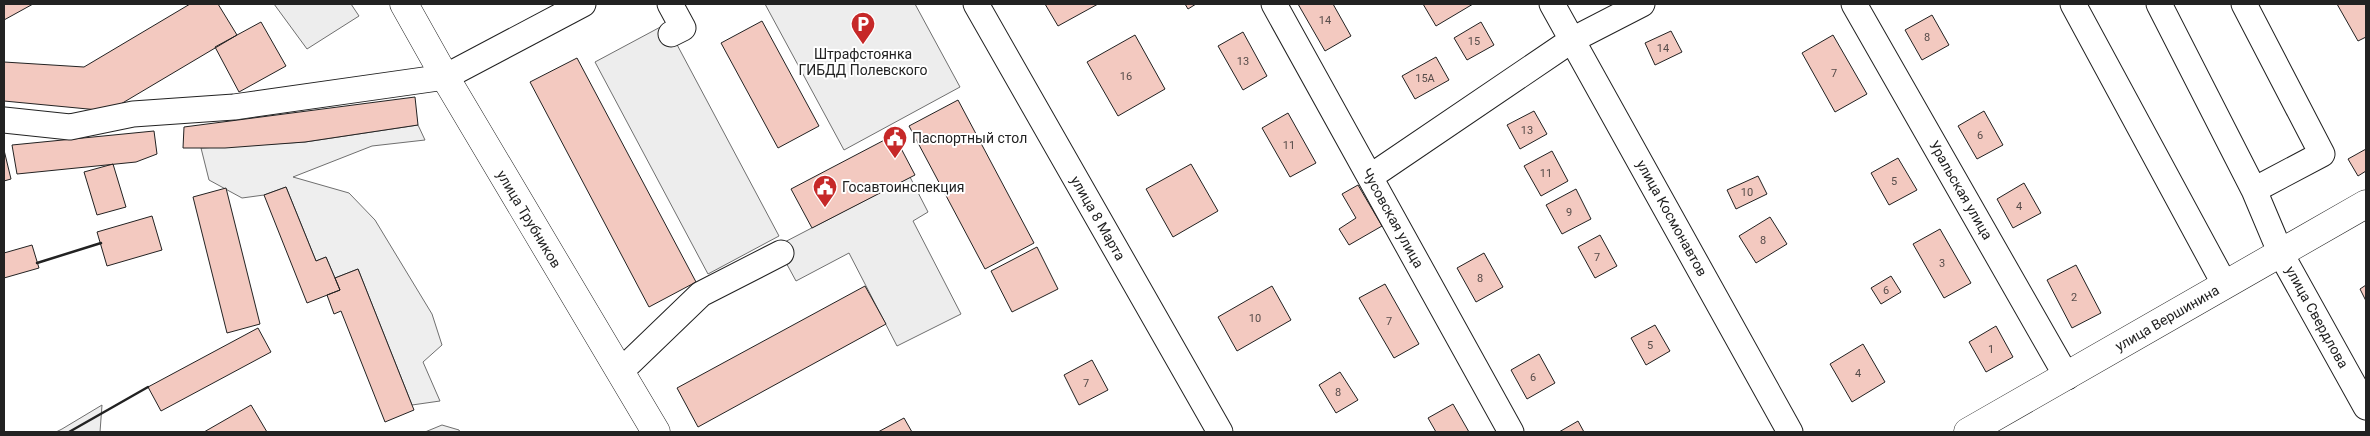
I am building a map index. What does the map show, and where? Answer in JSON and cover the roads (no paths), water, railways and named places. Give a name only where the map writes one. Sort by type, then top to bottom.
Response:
[{"type":"main road","name":"улица Трубников","points":[[404,4],[445,77],[656,432]]},
{"type":"main road","name":"улица Вершинина","points":[[1968,432],[2366,204]]},
{"type":"street","points":[[4,120],[70,127],[133,114],[234,107],[445,77],[583,4]]},
{"type":"street","points":[[670,4],[683,28],[671,34]]},
{"type":"street","name":"улица 8 Марта","points":[[976,4],[1220,432]]},
{"type":"street","name":"Чусовская улица","points":[[1274,4],[1511,432]]},
{"type":"street","name":"улица Космонавтов","points":[[1552,4],[1790,432]]},
{"type":"street","points":[[1370,177],[1572,40],[1642,4]]},
{"type":"street","name":"Уральская улица","points":[[1854,4],[2067,377]]},
{"type":"street","points":[[2073,4],[2225,285]]},
{"type":"street","name":"улица Свердлова","points":[[2159,4],[2254,190],[2281,254],[2366,407]]},
{"type":"street","points":[[2244,4],[2322,154],[2254,190]]},
{"type":"street","points":[[620,372],[701,294],[781,253]]},
{"type":"place","name":"Штрафстоянка ГИБДД Полевского","points":[[863,45]]},
{"type":"place","name":"Паспортный стол","points":[[895,159]]},
{"type":"place","name":"Госавтоинспекция","points":[[825,208]]}]
